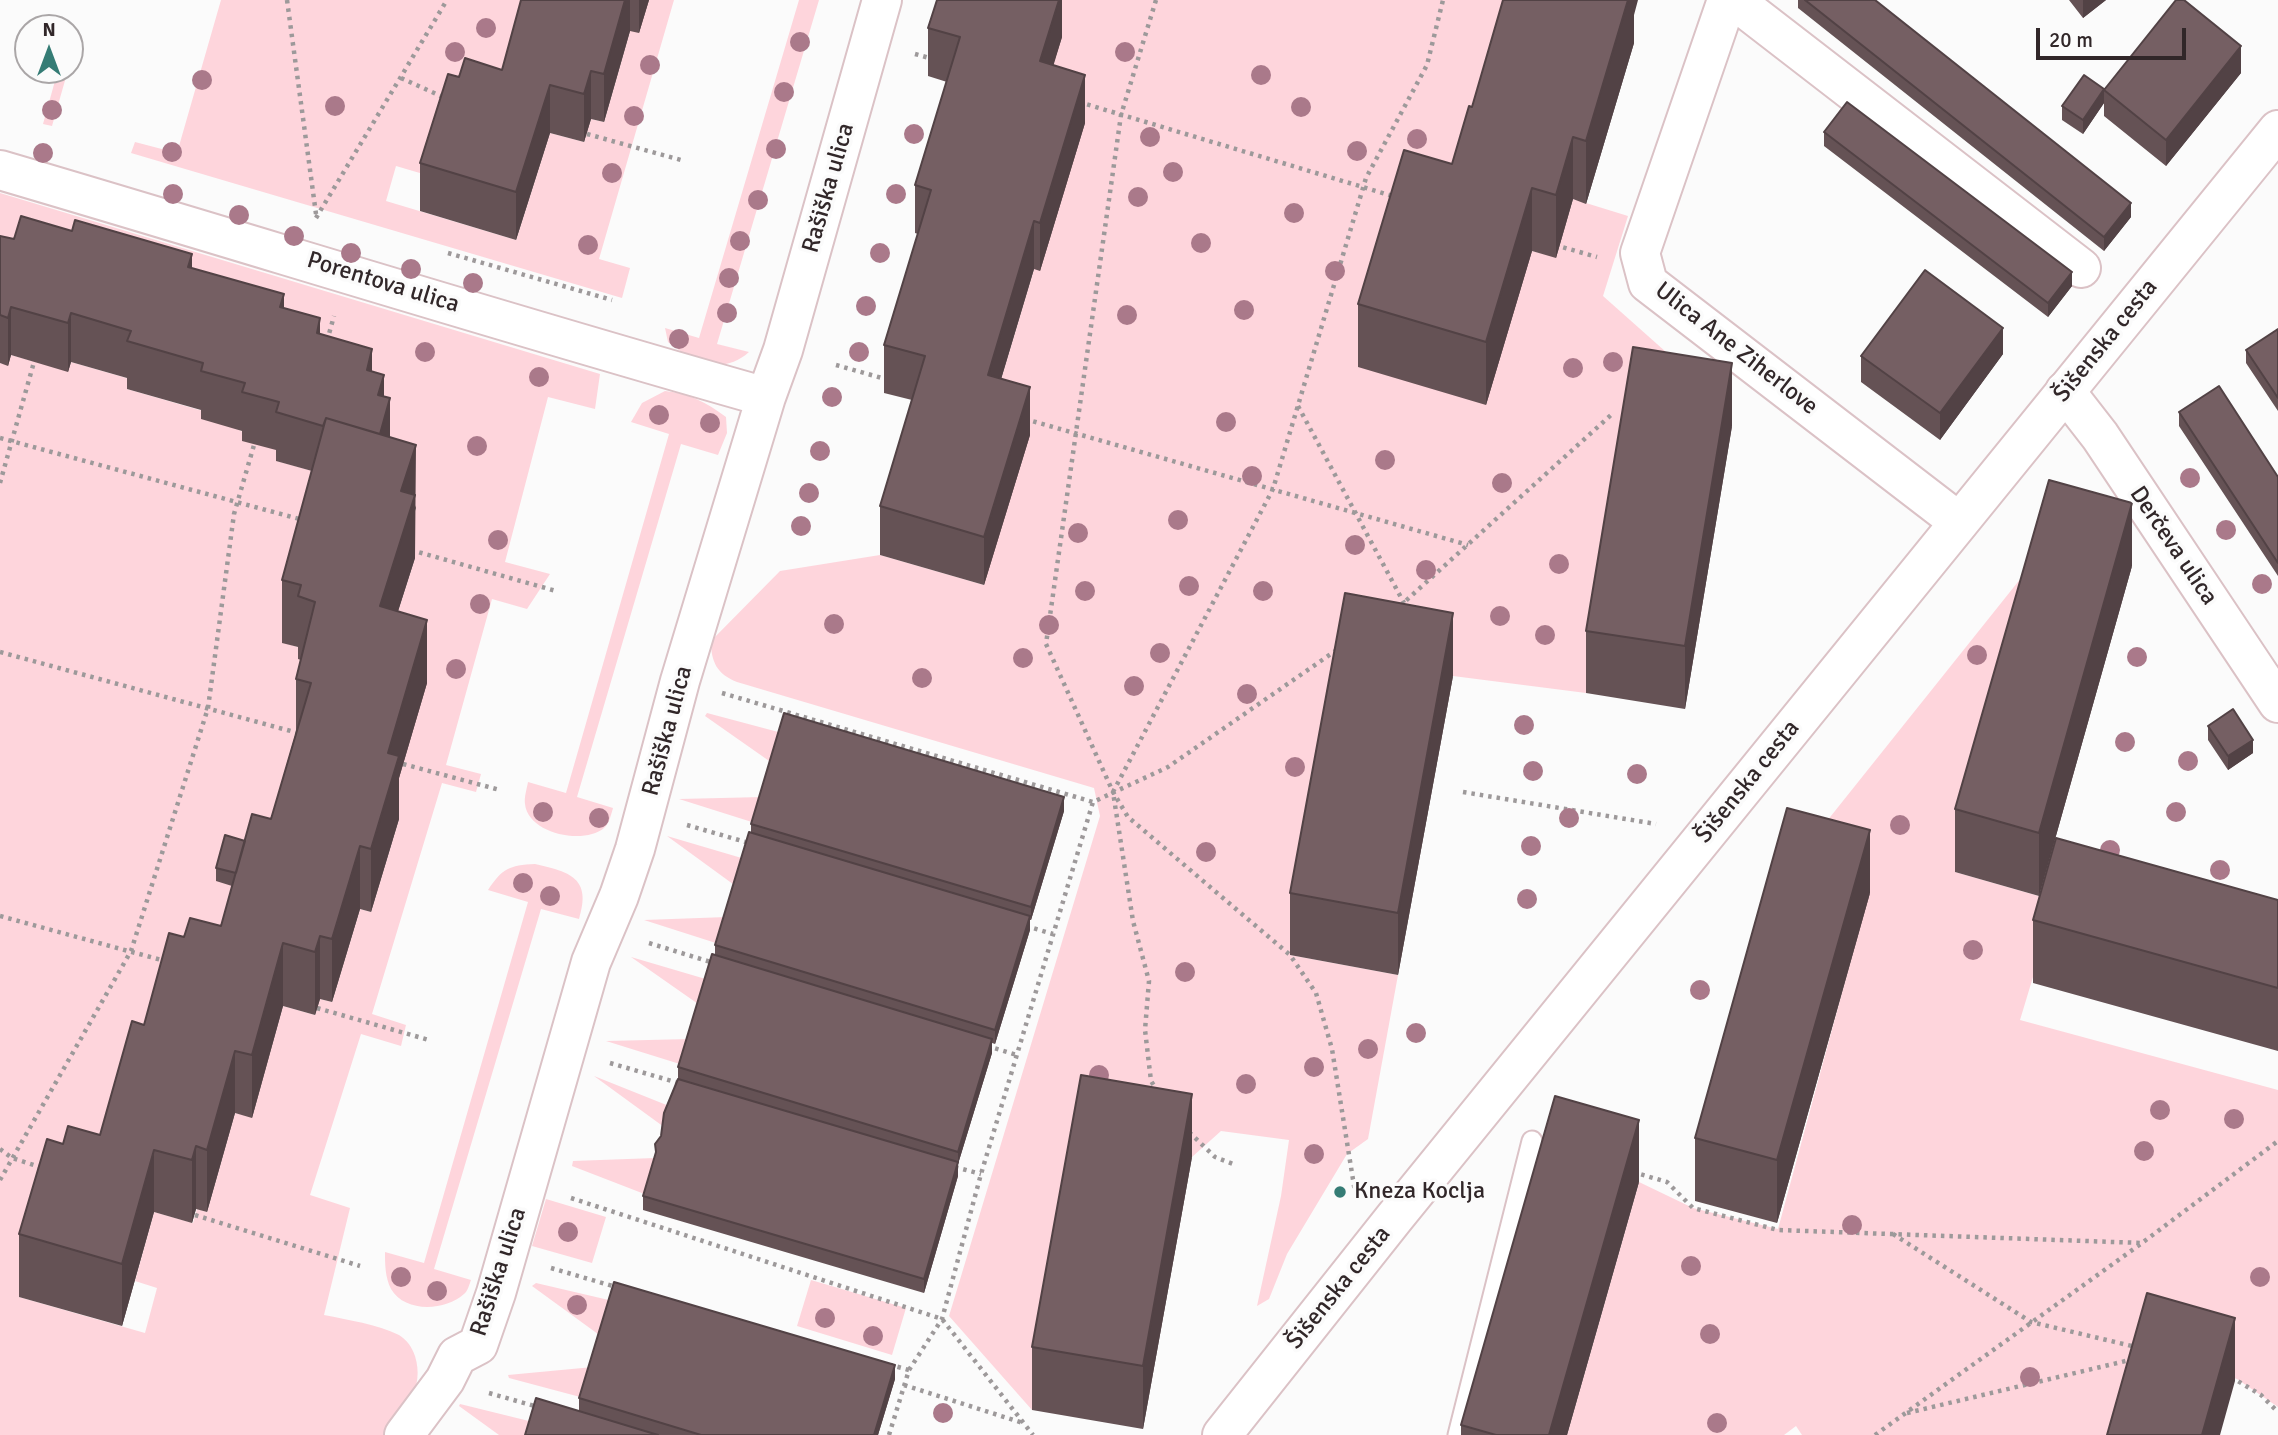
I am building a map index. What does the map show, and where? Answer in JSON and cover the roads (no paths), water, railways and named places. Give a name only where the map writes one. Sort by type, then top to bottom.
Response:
[{"type":"street","name":"Rašiška ulica","points":[[404,1435],[445,1380],[457,1356],[478,1345],[508,1256],[591,962],[619,895],[646,812],[680,681],[766,397],[783,350],[881,0]]},
{"type":"street","name":"Ulica Ane Ziherlove","points":[[1727,0],[1640,253],[1648,283],[1959,522]]},
{"type":"street","points":[[1734,0],[2081,268]]},
{"type":"street","name":"Šišenska cesta","points":[[1222,1435],[1412,1196],[2278,130]]},
{"type":"street","name":"Porentova ulica","points":[[0,170],[766,397]]},
{"type":"street","name":"Derčeva ulica","points":[[2065,391],[2100,436],[2278,703]]},
{"type":"lane","points":[[1458,1435],[1532,1141]]},
{"type":"place","name":"Kneza Koclja","points":[[1340,1192]]}]
